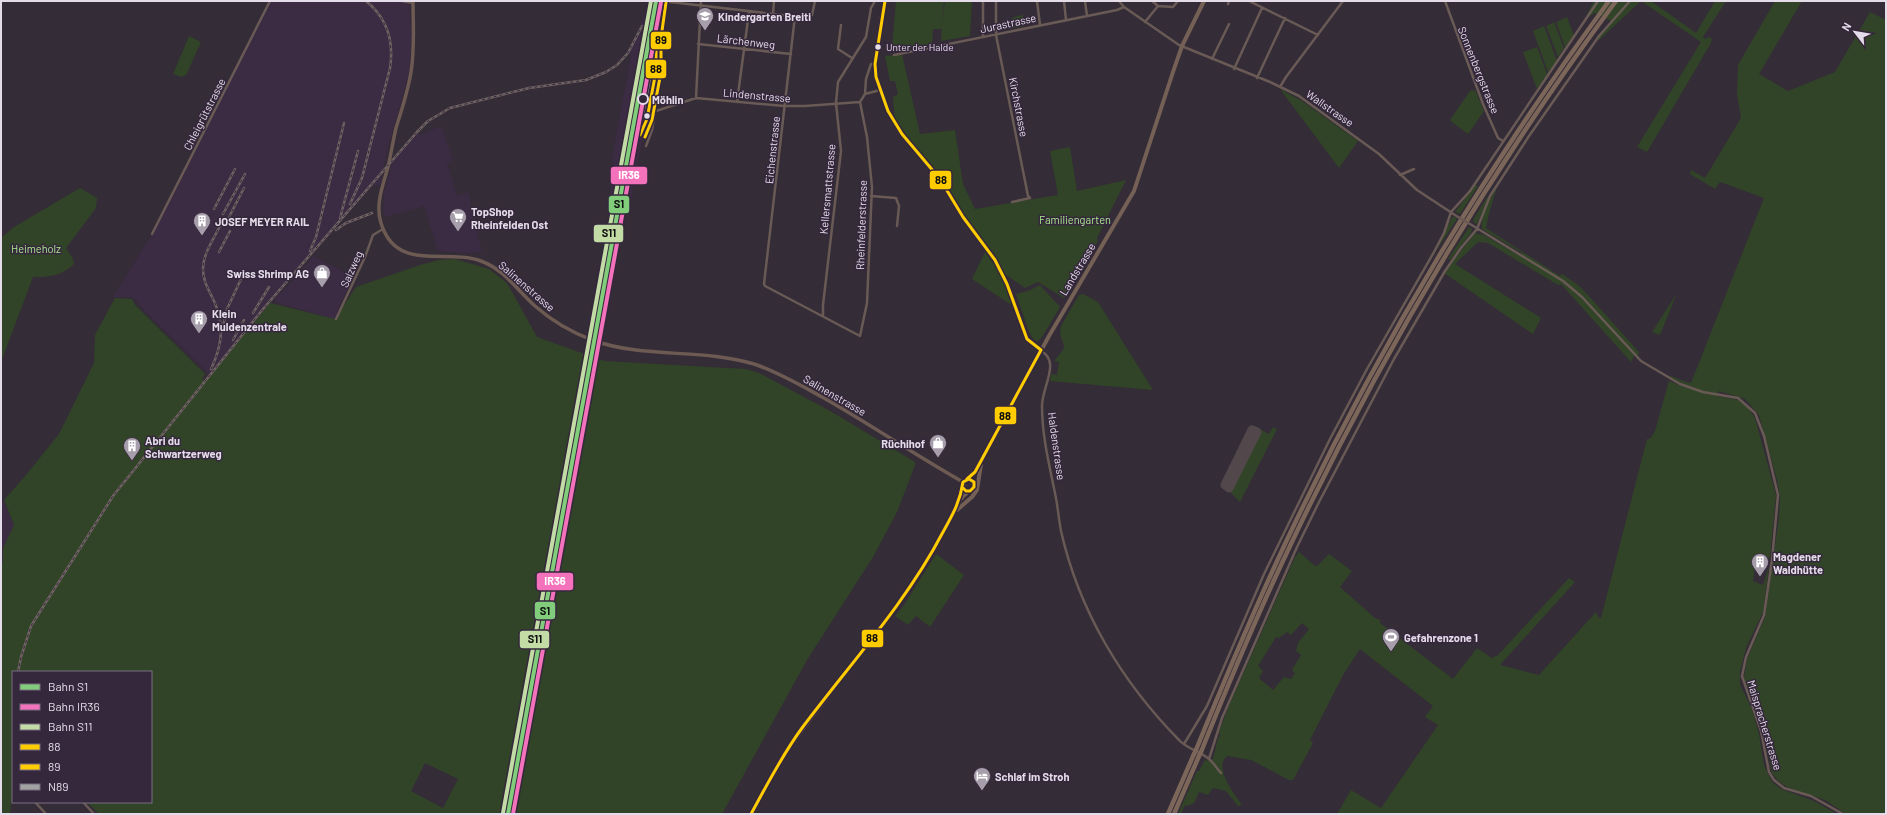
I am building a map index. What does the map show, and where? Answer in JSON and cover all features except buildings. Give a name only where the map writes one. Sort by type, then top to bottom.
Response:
[{"type":"highway","points":[[1174,814],[1235,656],[1286,543],[1337,439],[1385,350],[1437,260],[1551,82],[1609,1]]},
{"type":"highway","points":[[1168,814],[1290,546],[1349,428],[1379,372],[1437,270],[1491,182],[1552,91],[1616,1]]},
{"type":"main road","name":"Landstrasse","points":[[965,481],[975,472],[1041,350],[1134,191],[1141,174],[1160,107],[1182,46],[1204,1]]},
{"type":"main road","points":[[954,513],[972,497],[977,490],[983,458]]},
{"type":"main road","name":"Landstrasse","points":[[974,482],[975,472]]},
{"type":"main road","points":[[751,814],[786,751],[903,597],[934,550],[962,498],[974,487],[974,482],[965,481],[962,498]]},
{"type":"main road","points":[[963,488],[969,491]]},
{"type":"street","name":"Chleigrütstrasse","points":[[152,234],[270,1]]},
{"type":"street","points":[[402,1],[413,2]]},
{"type":"street","points":[[656,71],[656,38],[662,1],[749,12],[810,17],[815,1]]},
{"type":"street","points":[[696,98],[701,1]]},
{"type":"street","points":[[773,14],[774,1]]},
{"type":"street","name":"Kellersmattstrasse","points":[[823,317],[823,305],[841,151],[836,103],[838,82],[866,37],[871,8],[875,1]]},
{"type":"street","name":"Haldenstrasse","points":[[885,1],[875,64],[880,90],[888,111],[902,134],[940,179],[964,217],[995,260],[1007,284],[1027,339],[1048,355],[1052,362],[1042,401],[1042,420],[1047,456],[1061,531],[1071,565],[1086,605],[1110,654],[1144,700],[1184,744]]},
{"type":"street","points":[[983,1],[983,37]]},
{"type":"street","name":"Kirchstrasse","points":[[996,1],[996,35],[1028,196],[1030,198],[1012,202]]},
{"type":"street","points":[[1037,1],[1040,25]]},
{"type":"street","points":[[1064,1],[1066,20]]},
{"type":"street","points":[[1085,1],[1087,16]]},
{"type":"street","name":"Wallstrasse","points":[[1119,1],[1124,7],[1182,46],[1299,96],[1348,130],[1379,154],[1400,175],[1427,197],[1477,229]]},
{"type":"street","points":[[1123,1],[1124,7]]},
{"type":"street","points":[[1152,1],[1158,6],[1173,7],[1178,1]]},
{"type":"street","points":[[1249,1],[1318,35]]},
{"type":"street","points":[[1280,87],[1343,1]]},
{"type":"street","name":"Sonnenbergstrasse","points":[[1445,1],[1483,104],[1498,138],[1503,141]]},
{"type":"street","points":[[1221,773],[1210,759],[1184,744],[1206,706],[1264,574],[1330,439],[1367,369],[1437,245],[1451,212],[1470,191],[1598,1]]},
{"type":"street","points":[[1210,759],[1225,710],[1318,502],[1376,391],[1428,299],[1456,254],[1477,229],[1490,196],[1529,136],[1596,40],[1630,1]]},
{"type":"street","name":"Salinenstrasse","points":[[413,2],[414,40],[412,68],[380,195],[379,216],[383,229],[394,245],[411,254],[422,256],[466,257],[489,265],[510,280],[533,304],[549,317],[571,331],[592,340],[629,350],[736,359],[771,370],[848,412],[965,481]]},
{"type":"street","points":[[1145,22],[1158,6]]},
{"type":"street","name":"Jurastrasse","points":[[894,54],[996,35],[1117,10],[1124,7]]},
{"type":"street","points":[[1234,69],[1262,8]]},
{"type":"street","points":[[737,102],[749,12]]},
{"type":"street","name":"Eichenstrasse","points":[[795,16],[764,285],[823,317]]},
{"type":"street","points":[[646,146],[652,130],[656,111],[664,58],[661,21],[659,17]]},
{"type":"street","points":[[1257,78],[1285,18]]},
{"type":"street","points":[[1212,59],[1229,24]]},
{"type":"street","points":[[841,25],[838,48],[852,58]]},
{"type":"street","name":"Lärchenweg","points":[[698,44],[791,54]]},
{"type":"street","points":[[860,102],[865,94],[866,79],[871,64],[875,64]]},
{"type":"street","points":[[865,94],[880,90]]},
{"type":"street","name":"Lindenstrasse","points":[[656,111],[696,98],[784,106],[860,102]]},
{"type":"street","name":"Rheinfelderstrasse","points":[[823,317],[860,336],[867,303],[872,196],[867,137],[860,102]]},
{"type":"street","points":[[1400,175],[1414,169]]},
{"type":"street","points":[[872,196],[896,198],[898,206],[897,226]]},
{"type":"street","name":"Salzweg","points":[[336,319],[365,257],[373,234],[383,229]]},
{"type":"street","name":"Maispracherstrasse","points":[[1477,229],[1563,281],[1582,297],[1641,361],[1680,384],[1702,392],[1738,398],[1755,413],[1764,436],[1778,495],[1764,615],[1743,665],[1742,676],[1761,731],[1769,772],[1774,780],[1784,788],[1811,796],[1843,814]]},
{"type":"street","points":[[36,803],[46,814]]},
{"type":"street","points":[[84,803],[94,814]]},
{"type":"shaded area","points":[[270,1],[402,1],[409,3],[412,39],[409,73],[387,151],[380,185],[372,186],[270,303],[213,373],[208,373],[144,310],[135,299],[131,297],[113,297],[152,234]]},
{"type":"shaded area","points":[[649,1],[659,1],[652,47],[654,48],[655,62],[661,63],[653,107],[641,147],[630,203],[627,202],[625,212],[622,212],[595,348],[590,347],[592,336],[589,335],[608,234],[613,152],[631,56],[627,52],[637,35]]},
{"type":"shaded area","points":[[441,126],[453,160],[447,163],[457,196],[468,192],[482,252],[468,253],[438,251],[424,206],[385,217],[383,212],[384,193],[393,159],[417,130],[419,135]]},
{"type":"shaded area","points":[[313,256],[353,276],[334,319],[274,302],[278,295],[289,285]]},
{"type":"shaded area","points":[[1,495],[14,525],[3,548],[3,562],[1,563]]},
{"type":"green space","points":[[896,1],[944,1],[942,23],[945,1],[972,1],[970,36],[941,41],[942,29],[933,29],[932,44],[897,51],[892,47]]},
{"type":"green space","points":[[1594,1],[1641,1],[1599,40],[1597,39],[1611,21],[1595,13],[1585,19]]},
{"type":"green space","points":[[1641,1],[1651,1],[1696,33],[1715,1],[1726,1],[1703,37],[1706,39],[1709,37],[1712,39],[1711,43],[1647,152],[1637,147],[1701,42]]},
{"type":"green space","points":[[1775,1],[1802,1],[1759,74],[1788,91],[1835,72],[1870,12],[1886,20],[1886,814],[1846,814],[1825,800],[1787,787],[1778,781],[1772,773],[1762,730],[1744,678],[1747,659],[1765,617],[1779,517],[1780,497],[1777,480],[1759,415],[1745,399],[1719,391],[1717,396],[1738,400],[1746,405],[1755,418],[1776,495],[1770,557],[1767,561],[1760,561],[1757,567],[1755,567],[1753,581],[1763,585],[1769,568],[1763,612],[1746,648],[1740,672],[1740,685],[1752,709],[1759,734],[1764,765],[1772,782],[1781,789],[1814,801],[1837,814],[1337,814],[1351,790],[1381,808],[1438,725],[1425,717],[1433,706],[1360,649],[1343,675],[1310,740],[1313,743],[1293,780],[1289,780],[1251,760],[1227,756],[1223,761],[1222,767],[1224,774],[1230,788],[1242,805],[1238,806],[1226,791],[1213,788],[1208,795],[1199,792],[1194,803],[1187,806],[1185,805],[1181,814],[1178,814],[1197,771],[1199,771],[1205,760],[1208,761],[1213,759],[1218,738],[1220,736],[1219,732],[1228,708],[1295,557],[1299,552],[1315,566],[1329,554],[1352,571],[1340,587],[1375,618],[1380,620],[1380,623],[1453,679],[1477,648],[1492,658],[1498,655],[1569,578],[1575,582],[1500,665],[1539,675],[1596,612],[1599,618],[1601,618],[1647,439],[1650,439],[1655,431],[1669,381],[1684,387],[1685,385],[1667,376],[1691,383],[1764,198],[1720,182],[1715,189],[1690,174],[1691,170],[1705,178],[1741,118],[1737,94],[1738,65]],"holes":[[[1302,623],[1309,629],[1298,643],[1296,651],[1301,655],[1292,670],[1295,673],[1291,679],[1284,677],[1273,690],[1259,678],[1263,671],[1258,666],[1276,637],[1279,638],[1287,632],[1291,635]]]},
{"type":"green space","points":[[1023,15],[1025,26],[1009,29],[1008,22],[1014,17]]},
{"type":"green space","points":[[1567,17],[1574,36],[1565,47],[1556,22]]},
{"type":"green space","points":[[1554,22],[1564,48],[1558,57],[1546,26]]},
{"type":"green space","points":[[1544,26],[1557,61],[1548,72],[1533,31]]},
{"type":"green space","points":[[660,28],[662,61],[658,61]]},
{"type":"green space","points":[[189,36],[201,42],[186,75],[181,77],[173,74]]},
{"type":"green space","points":[[1537,47],[1547,74],[1537,89],[1523,52]]},
{"type":"green space","name":"Familiengarten","points":[[902,54],[920,134],[955,130],[963,184],[975,209],[1058,195],[1050,151],[1070,147],[1077,191],[1126,180],[1097,238],[1098,241],[1064,298],[1038,282],[1025,288],[1002,272],[963,217],[940,179],[895,123],[893,97],[898,94],[895,81],[890,81],[885,56]]},
{"type":"green space","points":[[660,65],[662,65],[655,107],[653,107]]},
{"type":"green space","points":[[1280,89],[1302,101],[1358,141],[1339,168]]},
{"type":"green space","points":[[1474,90],[1484,111],[1468,134],[1450,120],[1470,91]]},
{"type":"green space","points":[[1475,185],[1478,186],[1460,214],[1455,212]]},
{"type":"green space","points":[[1497,187],[1486,228],[1560,276],[1562,274],[1578,285],[1639,352],[1638,356],[1635,354],[1631,362],[1561,284],[1558,285],[1488,243],[1478,242],[1455,264],[1541,318],[1533,334],[1444,273],[1475,233],[1484,235],[1520,256],[1522,253],[1482,229],[1484,212]]},
{"type":"green space","name":"Heimeholz","points":[[80,188],[97,198],[96,208],[66,248],[73,259],[74,264],[65,271],[55,275],[33,277],[1,362],[1,238],[14,227]]},
{"type":"green space","points":[[1488,196],[1489,197],[1477,224],[1473,222],[1474,218]]},
{"type":"green space","points":[[1452,217],[1457,219],[1436,251]]},
{"type":"green space","points":[[1469,227],[1472,229],[1471,233],[1450,260],[1448,259]]},
{"type":"green space","points":[[985,252],[1000,273],[1013,306],[972,279]]},
{"type":"green space","points":[[455,259],[489,269],[507,283],[537,337],[604,361],[746,369],[759,373],[832,412],[915,462],[897,512],[873,557],[807,660],[722,814],[99,814],[88,803],[152,803],[152,671],[12,671],[12,794],[10,814],[1,814],[1,563],[3,562],[3,548],[14,525],[4,500],[59,434],[94,363],[95,335],[115,298],[132,299],[135,305],[205,374],[202,379],[206,381],[270,303],[335,319],[356,287],[439,260]],"holes":[[[425,763],[458,779],[443,808],[411,791]]]},
{"type":"green space","points":[[1040,285],[1060,307],[1038,341],[1034,340],[1029,332],[1016,294],[1028,291]]},
{"type":"green space","points":[[1677,293],[1660,335],[1652,332]]},
{"type":"green space","points":[[1083,294],[1098,302],[1153,390],[1050,381],[1051,374],[1057,375],[1059,362],[1054,361],[1063,350],[1064,346],[1060,334],[1061,326],[1079,295]]},
{"type":"green space","points":[[1252,425],[1269,434],[1273,427],[1277,429],[1240,502],[1223,485]]},
{"type":"green space","points":[[936,554],[964,575],[930,627],[916,616],[908,625],[895,616],[904,605]]},
{"type":"taxiway","points":[[1252,430],[1257,432],[1229,488],[1225,485],[1252,430]]},
{"type":"railway","points":[[350,204],[362,178],[390,68],[391,58],[390,40],[384,23],[366,1]]},
{"type":"railway","points":[[18,671],[31,626],[113,496],[263,309],[417,132],[428,121],[450,108],[529,88],[586,80],[606,72],[617,65],[628,53],[642,26]]},
{"type":"railway","points":[[310,251],[316,237],[344,123]]},
{"type":"railway","points":[[340,218],[358,151]]},
{"type":"railway","points":[[214,209],[235,169]]},
{"type":"railway","points":[[223,214],[245,174]]},
{"type":"railway","points":[[229,217],[244,188]]},
{"type":"railway","points":[[336,230],[346,223],[372,213]]},
{"type":"railway","points":[[211,369],[220,344],[221,327],[214,301],[205,282],[203,263],[220,226]]},
{"type":"railway","points":[[219,252],[230,231]]},
{"type":"railway","points":[[223,327],[227,309],[242,277]]},
{"type":"railway","points":[[253,313],[269,287]]},
{"type":"railway","points":[[233,340],[244,320]]},
{"type":"rail line","name":"S11","points":[[503,813],[651,1]]},
{"type":"rail line","name":"S1","points":[[508,814],[656,1]]},
{"type":"rail line","name":"IR36","points":[[513,814],[661,2]]},
{"type":"transit line","name":"N89","points":[[635,133],[642,118],[651,71],[651,37],[656,1]]},
{"type":"transit line","name":"88","points":[[640,135],[647,119],[656,71],[656,38],[661,1]]},
{"type":"transit line","name":"88","points":[[885,1],[875,64],[876,77],[888,111],[902,134],[940,179],[963,217],[995,260],[1007,284],[1027,339],[1041,350]]},
{"type":"transit line","name":"89","points":[[645,137],[652,120],[661,72],[661,38],[666,2]]},
{"type":"transit line","name":"88","points":[[967,479],[975,472],[1041,350]]},
{"type":"transit line","name":"88","points":[[751,814],[775,770],[795,738],[820,704],[877,633],[912,584],[953,514],[960,496],[963,482],[969,479],[974,482],[974,487],[970,491],[966,491],[963,488]]},
{"type":"place","name":"Kindergarten Breiti","points":[[705,31]]},
{"type":"place","name":"Unter der Halde","points":[[878,47]]},
{"type":"place","name":"Möhlin","points":[[643,99]]},
{"type":"place","name":"TopShop Rheinfelden Ost","points":[[458,232]]},
{"type":"place","name":"JOSEF MEYER RAIL","points":[[202,236]]},
{"type":"place","name":"Swiss Shrimp AG","points":[[322,288]]},
{"type":"place","name":"Klein Muldenzentrale","points":[[199,334]]},
{"type":"place","name":"Rüchihof","points":[[938,458]]},
{"type":"place","name":"Abri du Schwartzerweg","points":[[132,461]]},
{"type":"place","name":"Magdener Waldhütte","points":[[1760,577]]},
{"type":"place","name":"Gefahrenzone 1","points":[[1391,652]]},
{"type":"place","name":"Schlaf im Stroh","points":[[982,791]]}]
